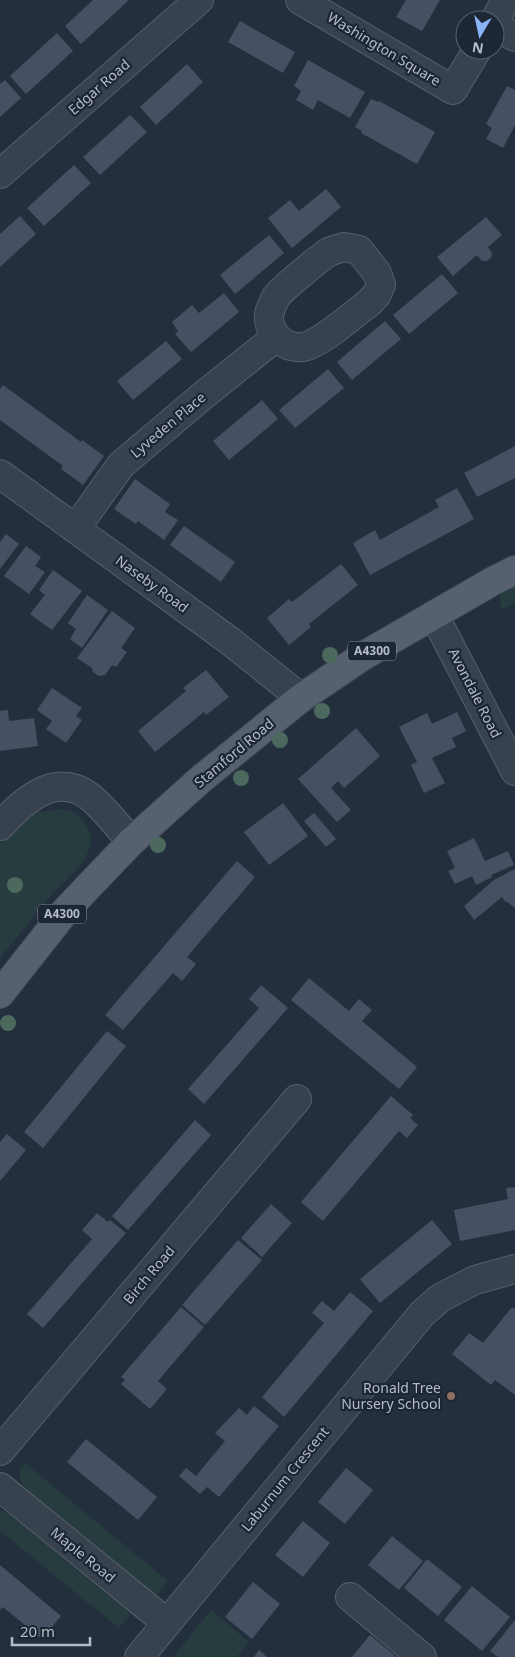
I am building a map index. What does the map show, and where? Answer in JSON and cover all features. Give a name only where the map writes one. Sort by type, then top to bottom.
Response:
[{"type":"main road","name":"Stamford Road","points":[[0,994],[66,909],[132,842],[201,779],[301,698],[363,656],[434,614],[515,570]]},
{"type":"street","name":"Edgar Road","points":[[0,174],[199,0]]},
{"type":"street","name":"Washington Square","points":[[300,0],[453,90],[471,60]]},
{"type":"street","name":"Lyveden Place","points":[[76,528],[121,465],[276,337]]},
{"type":"street","name":"Naseby Road","points":[[0,474],[230,642],[301,698]]},
{"type":"street","name":"Avondale Road","points":[[434,614],[515,771]]},
{"type":"street","points":[[0,826],[28,799],[44,790],[64,786],[81,791],[91,798],[132,842]]},
{"type":"street","name":"Birch Road","points":[[0,1452],[297,1099]]},
{"type":"street","name":"Laburnum Crescent","points":[[139,1657],[422,1314],[440,1298],[475,1280],[515,1269]]},
{"type":"street","name":"Maple Road","points":[[0,1487],[167,1623]]},
{"type":"street","points":[[350,1597],[422,1657]]},
{"type":"green space","points":[[515,586],[515,603],[501,610],[500,595]]},
{"type":"green space","points":[[38,808],[42,812],[63,809],[76,814],[88,827],[91,838],[90,846],[84,860],[53,893],[0,959],[0,843]]},
{"type":"green space","points":[[25,1463],[168,1581],[157,1595],[149,1592],[25,1488],[20,1480],[19,1471]]},
{"type":"green space","points":[[0,1510],[9,1514],[131,1614],[119,1628],[0,1531]]},
{"type":"green space","points":[[211,1610],[249,1642],[237,1657],[173,1657]]},
{"type":"building","points":[[93,0],[128,1],[81,44],[65,26]]},
{"type":"building","points":[[406,0],[440,0],[422,31],[396,17]]},
{"type":"building","points":[[240,21],[295,52],[283,73],[228,42]]},
{"type":"building","points":[[57,33],[73,51],[26,94],[10,76]]},
{"type":"building","points":[[308,60],[365,92],[350,118],[318,100],[313,110],[296,100],[301,91],[294,86]]},
{"type":"building","points":[[187,64],[203,82],[156,125],[140,107]]},
{"type":"building","points":[[5,80],[21,98],[0,117],[0,84]]},
{"type":"building","points":[[507,86],[515,90],[515,125],[503,148],[486,139],[492,128],[486,124]]},
{"type":"building","points":[[371,99],[379,101],[435,132],[417,164],[361,133],[362,131],[355,127]]},
{"type":"building","points":[[130,115],[147,132],[100,175],[83,157]]},
{"type":"building","points":[[74,165],[91,183],[44,226],[27,208]]},
{"type":"building","points":[[326,189],[341,207],[292,248],[268,218],[290,200],[299,211]]},
{"type":"building","points":[[20,216],[36,234],[0,267],[0,234]]},
{"type":"building","points":[[486,217],[502,235],[488,247],[492,253],[491,258],[487,261],[482,261],[477,255],[453,276],[437,257]]},
{"type":"building","points":[[269,235],[284,253],[235,294],[220,275]]},
{"type":"building","points":[[442,274],[458,293],[409,334],[393,315]]},
{"type":"building","points":[[224,293],[239,312],[191,352],[175,334],[178,331],[172,322],[192,305],[199,313]]},
{"type":"building","points":[[385,321],[401,339],[352,380],[337,362]]},
{"type":"building","points":[[166,341],[182,359],[133,400],[117,381]]},
{"type":"building","points":[[328,369],[344,388],[295,428],[279,410]]},
{"type":"building","points":[[3,385],[81,442],[82,440],[104,456],[83,485],[61,469],[63,466],[0,420],[0,389]]},
{"type":"building","points":[[262,400],[278,419],[229,460],[213,441]]},
{"type":"building","points":[[515,446],[515,478],[477,497],[464,473]]},
{"type":"building","points":[[135,479],[170,504],[165,512],[178,520],[164,540],[138,521],[136,524],[114,509]]},
{"type":"building","points":[[457,488],[474,519],[370,575],[353,543],[375,530],[380,540],[439,507],[435,500]]},
{"type":"building","points":[[184,526],[235,562],[221,582],[170,545]]},
{"type":"building","points":[[6,534],[19,544],[0,569],[0,542]]},
{"type":"building","points":[[26,546],[41,557],[35,566],[45,572],[29,594],[4,576]]},
{"type":"building","points":[[341,564],[358,585],[309,624],[311,627],[289,645],[267,618],[289,599],[292,602]]},
{"type":"building","points":[[53,570],[82,591],[52,630],[30,614],[45,595],[39,590]]},
{"type":"building","points":[[87,595],[108,610],[82,648],[70,639],[76,629],[68,623]]},
{"type":"building","points":[[112,611],[135,628],[121,648],[127,652],[116,667],[112,665],[105,675],[99,676],[93,672],[92,668],[77,658]]},
{"type":"building","points":[[206,670],[229,697],[206,715],[204,712],[155,752],[138,731],[186,691],[183,688]]},
{"type":"building","points":[[52,688],[82,708],[76,716],[82,720],[66,743],[46,729],[52,721],[37,710]]},
{"type":"building","points":[[8,710],[9,721],[34,718],[38,746],[0,751],[0,711]]},
{"type":"building","points":[[457,712],[466,731],[452,738],[456,747],[432,758],[445,783],[424,793],[411,765],[417,762],[399,727],[427,713],[432,724]]},
{"type":"building","points":[[356,728],[380,756],[344,788],[338,781],[331,788],[351,810],[337,822],[298,779]]},
{"type":"building","points":[[283,803],[308,836],[269,865],[244,832]]},
{"type":"building","points":[[314,813],[336,839],[326,847],[304,821]]},
{"type":"building","points":[[474,838],[485,861],[508,851],[514,865],[491,875],[492,877],[476,885],[472,876],[455,884],[448,871],[455,868],[447,851]]},
{"type":"building","points":[[237,861],[255,877],[187,957],[196,964],[182,981],[173,973],[123,1030],[105,1015]]},
{"type":"building","points":[[515,869],[515,908],[505,902],[502,897],[474,920],[464,906],[494,880]]},
{"type":"building","points":[[309,978],[349,1011],[359,999],[372,1010],[362,1021],[417,1067],[399,1089],[291,1000]]},
{"type":"building","points":[[261,985],[288,1008],[204,1104],[188,1089],[259,1008],[249,999]]},
{"type":"building","points":[[107,1031],[126,1046],[43,1148],[24,1132]]},
{"type":"building","points":[[391,1096],[413,1115],[410,1118],[418,1125],[407,1138],[399,1131],[323,1221],[301,1202]]},
{"type":"building","points":[[195,1120],[211,1135],[128,1230],[112,1216]]},
{"type":"building","points":[[7,1134],[26,1150],[0,1181],[0,1142]]},
{"type":"building","points":[[515,1187],[515,1230],[460,1241],[454,1210],[508,1199],[506,1188]]},
{"type":"building","points":[[271,1204],[292,1223],[262,1257],[241,1238]]},
{"type":"building","points":[[97,1213],[108,1222],[110,1220],[126,1233],[43,1328],[27,1314],[92,1239],[82,1230]]},
{"type":"building","points":[[432,1220],[452,1244],[380,1303],[360,1279]]},
{"type":"building","points":[[238,1240],[262,1260],[205,1325],[182,1305]]},
{"type":"building","points":[[350,1292],[373,1311],[284,1417],[262,1397],[324,1323],[312,1313],[322,1301],[334,1311]]},
{"type":"building","points":[[181,1307],[204,1327],[158,1381],[167,1389],[150,1409],[121,1384],[125,1380],[121,1377]]},
{"type":"building","points":[[512,1307],[515,1309],[515,1395],[495,1380],[491,1385],[452,1354],[469,1333],[483,1343]]},
{"type":"building","points":[[254,1406],[279,1426],[219,1497],[207,1487],[200,1494],[179,1476],[186,1468],[196,1476],[225,1441],[215,1433],[239,1408],[247,1415]]},
{"type":"building","points":[[86,1439],[157,1497],[138,1520],[67,1462]]},
{"type":"building","points":[[346,1468],[373,1490],[345,1524],[318,1502]]},
{"type":"building","points":[[303,1521],[330,1543],[303,1577],[275,1555]]},
{"type":"building","points":[[392,1536],[423,1561],[399,1590],[368,1565]]},
{"type":"building","points":[[427,1559],[462,1587],[438,1616],[404,1588]]},
{"type":"building","points":[[0,1565],[61,1616],[42,1639],[3,1607],[0,1610]]},
{"type":"building","points":[[253,1582],[280,1604],[252,1639],[225,1617]]},
{"type":"building","points":[[472,1586],[510,1617],[482,1651],[444,1620]]},
{"type":"building","points":[[515,1620],[515,1657],[498,1657],[490,1651]]},
{"type":"building","points":[[370,1635],[397,1657],[352,1657]]},
{"type":"building","points":[[259,1650],[267,1657],[254,1657]]},
{"type":"place","name":"Ronald Tree Nursery School","points":[[451,1396]]}]
